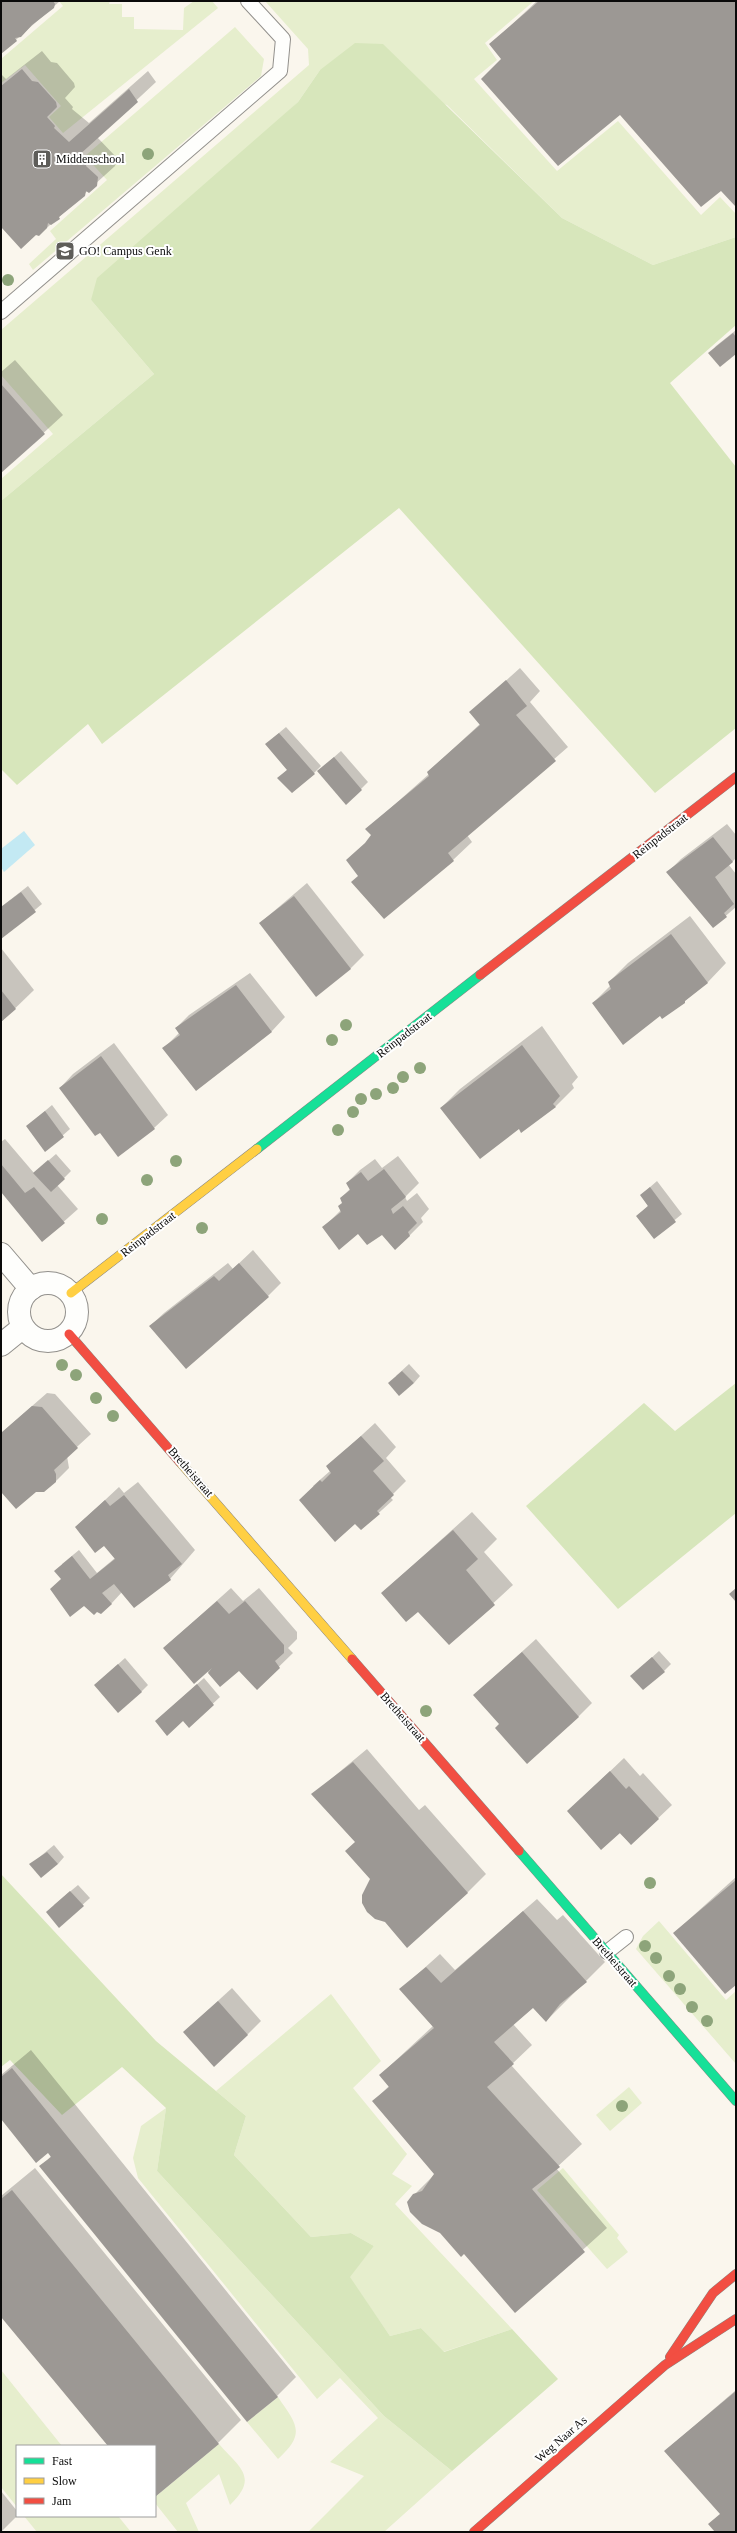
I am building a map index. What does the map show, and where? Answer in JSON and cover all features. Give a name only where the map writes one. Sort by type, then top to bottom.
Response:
[{"type":"street","name":"Reinpadstraat","points":[[71,1293],[736,777]]},
{"type":"street","points":[[1,1254],[31,1289]]},
{"type":"street","points":[[48,1283],[59,1284],[71,1293],[79,1315],[69,1334],[57,1340],[44,1342],[32,1338],[22,1328],[18,1320],[18,1309],[21,1299],[31,1289],[48,1283]]},
{"type":"street","points":[[1,1345],[22,1328]]},
{"type":"street","name":"Bretheistraat","points":[[69,1334],[736,2101]]},
{"type":"street","name":"Weg Naar As","points":[[665,2364],[713,2293],[736,2274]]},
{"type":"street","name":"Weg Naar As","points":[[474,2532],[665,2364],[736,2319]]},
{"type":"lane","points":[[1,312],[280,71],[283,39],[248,1]]},
{"type":"lane","points":[[607,1952],[626,1937]]},
{"type":"green space","points":[[59,1],[110,1],[109,4],[122,4],[122,17],[134,17],[134,29],[183,30],[184,8],[194,1],[212,1],[218,8],[63,133],[49,117],[61,106],[25,65],[1,83],[1,59],[63,6]]},
{"type":"green space","points":[[265,1],[534,1],[485,43],[497,60],[474,79],[557,171],[618,121],[701,215],[720,197],[736,214],[736,237],[653,265],[562,218],[447,105],[320,70],[298,102],[91,300],[154,374],[1,501],[1,479],[53,434],[1,375],[1,330],[309,65],[308,49]]},
{"type":"green space","points":[[235,27],[264,59],[261,76],[33,270],[29,264],[56,239],[50,231],[107,180],[85,156]]},
{"type":"green space","points":[[355,43],[383,44],[562,218],[653,265],[736,237],[736,325],[670,383],[736,467],[736,728],[655,793],[399,508],[102,744],[88,724],[17,785],[1,769],[1,501],[154,374],[91,300],[97,278],[298,102],[320,70]]},
{"type":"green space","points":[[736,1383],[736,1513],[618,1609],[526,1506],[644,1403],[675,1431]]},
{"type":"green space","points":[[1,1874],[156,2041],[246,2116],[234,2155],[311,2237],[351,2233],[374,2246],[350,2277],[390,2336],[421,2328],[444,2352],[512,2329],[558,2379],[452,2471],[384,2416],[157,2171],[166,2108],[122,2067],[62,2115],[10,2060],[1,2067]]},
{"type":"green space","points":[[659,1921],[726,2000],[736,1991],[736,2064],[636,1949],[643,1936]]},
{"type":"green space","points":[[331,1994],[381,2061],[353,2088],[407,2154],[392,2174],[412,2186],[395,2204],[512,2329],[443,2352],[421,2328],[390,2336],[349,2277],[374,2246],[351,2233],[311,2237],[234,2155],[246,2116],[216,2091]]},
{"type":"green space","points":[[629,2087],[642,2103],[610,2131],[596,2115]]},
{"type":"green space","points":[[166,2108],[157,2171],[384,2416],[452,2471],[384,2532],[308,2532],[364,2476],[330,2462],[378,2418],[340,2378],[317,2399],[138,2178],[133,2158],[141,2126]]},
{"type":"green space","points":[[563,2168],[619,2235],[617,2238],[628,2252],[607,2269],[537,2190]]},
{"type":"green space","points":[[1,2370],[61,2445],[16,2445],[16,2506],[1,2487]]},
{"type":"green space","points":[[278,2397],[290,2414],[296,2428],[293,2442],[278,2459],[247,2422]]},
{"type":"green space","points":[[219,2444],[239,2466],[245,2480],[239,2495],[230,2505],[219,2474],[186,2503],[199,2532],[178,2532],[156,2504],[156,2496]]},
{"type":"green space","points":[[25,2517],[119,2517],[131,2532],[37,2532]]},
{"type":"water","points":[[24,831],[35,845],[4,872],[1,867],[1,849]]},
{"type":"building","points":[[1,1],[53,1],[55,4],[54,8],[32,25],[21,37],[15,38],[17,41],[1,54]]},
{"type":"building","points":[[539,1],[736,1],[736,207],[721,191],[701,207],[620,115],[558,166],[481,79],[501,59],[489,44]]},
{"type":"building","name":"Middenschool","points":[[22,69],[32,81],[38,82],[56,102],[57,107],[47,117],[55,126],[54,128],[69,142],[129,89],[138,102],[78,156],[87,162],[86,166],[98,177],[97,186],[89,193],[86,191],[85,196],[59,217],[60,219],[51,225],[48,223],[47,228],[39,236],[36,235],[21,249],[1,227],[1,86]]},
{"type":"building","points":[[733,333],[736,337],[736,354],[720,367],[708,353]]},
{"type":"building","points":[[1,384],[45,434],[1,473]]},
{"type":"building","points":[[506,680],[527,706],[516,715],[556,761],[448,853],[454,861],[384,919],[351,882],[358,876],[346,860],[365,843],[371,835],[365,829],[429,776],[427,772],[480,725],[469,712]]},
{"type":"building","points":[[279,733],[315,774],[292,793],[277,778],[287,770],[265,744]]},
{"type":"building","points":[[334,757],[362,790],[346,805],[317,771]]},
{"type":"building","points":[[713,837],[733,862],[715,877],[734,904],[724,913],[727,917],[713,928],[666,872]]},
{"type":"building","points":[[21,892],[36,912],[1,939],[1,907]]},
{"type":"building","points":[[294,896],[351,969],[316,997],[259,923]]},
{"type":"building","points":[[671,934],[708,983],[685,1001],[685,1003],[662,1019],[660,1016],[623,1045],[592,1003],[611,989],[608,982]]},
{"type":"building","points":[[236,985],[272,1032],[196,1091],[162,1048],[180,1035],[175,1028]]},
{"type":"building","points":[[1,990],[16,1009],[1,1022]]},
{"type":"building","points":[[522,1045],[560,1096],[553,1104],[556,1107],[521,1133],[519,1129],[480,1159],[440,1108]]},
{"type":"building","points":[[101,1056],[155,1129],[118,1157],[100,1133],[95,1136],[59,1088]]},
{"type":"building","points":[[45,1111],[64,1137],[45,1152],[26,1126]]},
{"type":"building","points":[[48,1160],[65,1179],[51,1192],[33,1173]]},
{"type":"building","points":[[1,1164],[25,1193],[34,1187],[65,1223],[42,1242],[1,1192]]},
{"type":"building","points":[[384,1169],[406,1197],[391,1209],[393,1214],[403,1206],[417,1223],[408,1232],[410,1236],[395,1250],[382,1235],[367,1245],[358,1234],[339,1250],[322,1227],[341,1212],[338,1206],[342,1203],[340,1198],[350,1190],[346,1183],[361,1172],[368,1181]]},
{"type":"building","points":[[650,1187],[676,1222],[654,1239],[636,1216],[648,1206],[640,1195]]},
{"type":"building","points":[[239,1263],[269,1297],[186,1369],[149,1326],[214,1276],[219,1281]]},
{"type":"building","points":[[402,1371],[414,1383],[399,1396],[388,1383]]},
{"type":"building","points":[[32,1406],[42,1407],[78,1448],[54,1470],[56,1474],[56,1482],[44,1492],[36,1492],[16,1509],[1,1492],[1,1433]]},
{"type":"building","points":[[361,1436],[384,1461],[373,1471],[394,1495],[377,1511],[380,1514],[361,1530],[355,1524],[335,1542],[299,1500],[320,1480],[322,1482],[331,1473],[326,1466]]},
{"type":"building","points":[[124,1495],[182,1564],[168,1575],[171,1580],[134,1608],[114,1584],[102,1593],[112,1604],[101,1614],[97,1612],[94,1615],[84,1606],[70,1617],[50,1589],[61,1579],[54,1571],[72,1556],[90,1579],[115,1559],[104,1546],[95,1553],[75,1527],[105,1500],[110,1506]]},
{"type":"building","points":[[453,1530],[478,1559],[466,1570],[495,1605],[449,1645],[418,1612],[406,1622],[381,1593]]},
{"type":"building","points":[[736,1588],[736,1602],[729,1594]]},
{"type":"building","points":[[217,1601],[229,1614],[245,1601],[284,1645],[284,1653],[275,1661],[280,1668],[257,1690],[239,1671],[220,1687],[208,1673],[212,1668],[194,1684],[163,1648]]},
{"type":"building","points":[[522,1652],[579,1717],[527,1764],[495,1728],[499,1724],[473,1695]]},
{"type":"building","points":[[652,1657],[665,1672],[643,1690],[630,1676]]},
{"type":"building","points":[[118,1664],[142,1692],[118,1713],[94,1685]]},
{"type":"building","points":[[197,1684],[214,1705],[189,1728],[183,1721],[167,1736],[155,1721]]},
{"type":"building","points":[[353,1762],[468,1893],[407,1948],[385,1922],[375,1919],[367,1912],[362,1903],[362,1895],[370,1879],[345,1851],[355,1842],[311,1794]]},
{"type":"building","points":[[610,1771],[626,1789],[629,1786],[659,1819],[631,1845],[620,1833],[601,1850],[567,1811]]},
{"type":"building","points":[[47,1852],[58,1864],[41,1878],[29,1864]]},
{"type":"building","points":[[736,1880],[736,1985],[725,1994],[673,1933]]},
{"type":"building","points":[[70,1891],[84,1906],[59,1928],[46,1912]]},
{"type":"building","points":[[523,1911],[587,1982],[560,2004],[546,2022],[533,2008],[494,2042],[514,2064],[487,2087],[560,2167],[532,2189],[585,2252],[515,2313],[464,2254],[461,2257],[440,2233],[422,2224],[410,2212],[407,2202],[413,2194],[422,2191],[434,2174],[372,2101],[389,2087],[379,2075],[434,2028],[399,1989],[426,1967],[441,1983]]},
{"type":"building","points":[[218,2001],[248,2035],[214,2067],[183,2032]]},
{"type":"building","points":[[12,2068],[278,2397],[247,2422],[39,2166],[51,2157],[48,2153],[36,2163],[1,2119],[1,2077]]},
{"type":"building","points":[[12,2190],[219,2444],[156,2496],[156,2445],[107,2445],[1,2317],[1,2199]]},
{"type":"building","points":[[736,2391],[736,2532],[715,2532],[708,2524],[720,2514],[664,2451]]},
{"type":"traffic: fast","points":[[257,1149],[480,975]]},
{"type":"traffic: fast","points":[[519,1851],[736,2101]]},
{"type":"traffic: slow","points":[[71,1293],[257,1149]]},
{"type":"traffic: slow","points":[[180,1462],[352,1659]]},
{"type":"traffic: jam","points":[[480,975],[736,777]]},
{"type":"traffic: jam","points":[[69,1334],[180,1462]]},
{"type":"traffic: jam","points":[[352,1659],[519,1851]]},
{"type":"traffic: jam","points":[[670,2357],[713,2293],[736,2274]]},
{"type":"traffic: jam","points":[[474,2532],[665,2365],[736,2319]]},
{"type":"place","name":"Middenschool","points":[[42,159]]},
{"type":"place","name":"GO! Campus Genk","points":[[65,251]]}]
